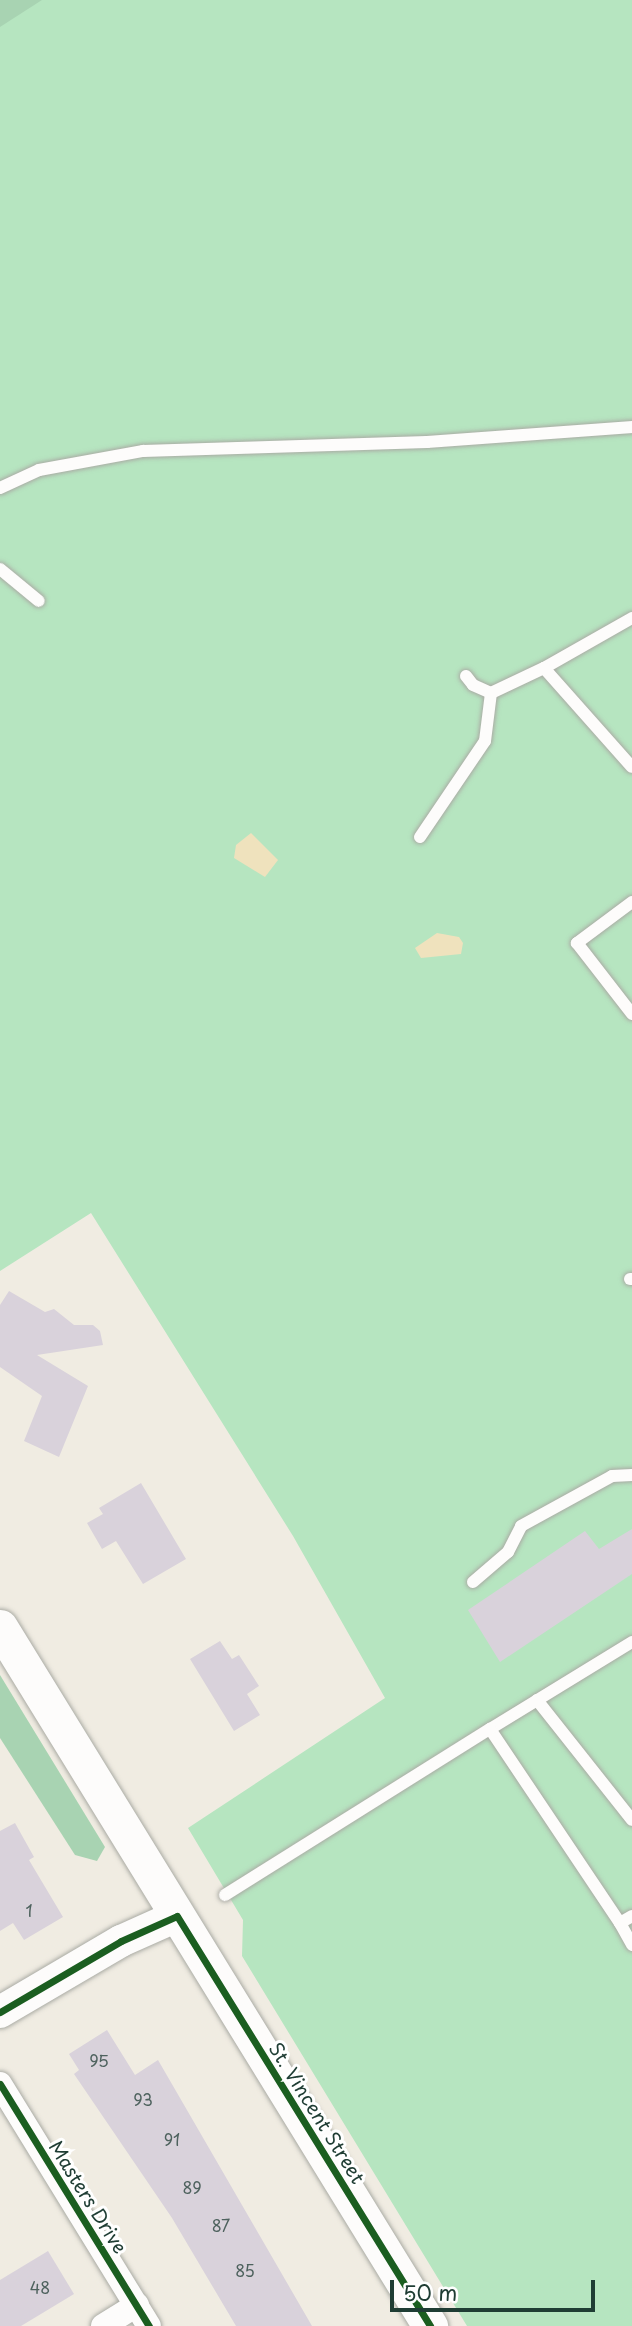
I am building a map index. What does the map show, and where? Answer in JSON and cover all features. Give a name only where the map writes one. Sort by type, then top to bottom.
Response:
[{"type":"main road","name":"St. Vincent Street","points":[[0,1626],[430,2326]]},
{"type":"street","points":[[0,2012],[121,1941],[177,1916]]},
{"type":"street","name":"Masters Drive","points":[[0,2084],[143,2315]]},
{"type":"street","points":[[103,2326],[143,2315]]},
{"type":"lane","points":[[0,488],[39,470],[143,452],[427,442],[632,427]]},
{"type":"lane","points":[[0,569],[38,601]]},
{"type":"lane","points":[[466,676],[473,685],[491,693],[544,668],[632,618]]},
{"type":"lane","points":[[544,668],[632,767]]},
{"type":"lane","points":[[419,837],[485,741],[491,693]]},
{"type":"lane","points":[[632,902],[577,943],[632,1014]]},
{"type":"lane","points":[[473,1582],[508,1552],[521,1525],[612,1476],[632,1475]]},
{"type":"lane","points":[[225,1895],[632,1642]]},
{"type":"lane","points":[[537,1700],[632,1820]]},
{"type":"lane","points":[[490,1729],[632,1945]]},
{"type":"lane","points":[[620,1923],[632,1916]]},
{"type":"green space","points":[[0,0],[632,0],[632,2326],[467,2326],[242,1956],[243,1920],[188,1828],[385,1698],[293,1536],[91,1213],[0,1271]]},
{"type":"green space","points":[[0,0],[42,0],[0,27]]},
{"type":"green space","points":[[0,1675],[105,1847],[97,1861],[75,1855],[0,1738]]},
{"type":"sand","points":[[251,833],[278,860],[265,877],[234,858],[236,845]]},
{"type":"sand","points":[[437,933],[459,937],[463,943],[461,954],[421,958],[415,948]]},
{"type":"building","points":[[9,1291],[45,1312],[54,1309],[74,1325],[93,1325],[100,1331],[103,1345],[37,1355],[88,1386],[59,1457],[24,1441],[42,1396],[0,1367],[0,1305]]},
{"type":"building","points":[[141,1483],[186,1559],[143,1584],[116,1541],[102,1549],[87,1523],[103,1514],[99,1508]]},
{"type":"building","points":[[632,1529],[632,1574],[500,1662],[468,1610],[585,1531],[599,1549]]},
{"type":"building","points":[[220,1641],[232,1659],[239,1655],[259,1686],[247,1694],[260,1715],[234,1731],[190,1659]]},
{"type":"building","points":[[15,1823],[34,1857],[29,1860],[63,1917],[24,1940],[13,1923],[0,1931],[0,1831]]},
{"type":"building","points":[[107,2030],[135,2075],[158,2060],[312,2326],[236,2326],[172,2218],[74,2074],[79,2070],[69,2054]]},
{"type":"building","points":[[48,2251],[74,2294],[21,2326],[0,2326],[0,2280]]},
{"type":"cycle path","points":[[0,2012],[121,1941],[177,1916],[430,2326]]},
{"type":"cycle path","points":[[0,2084],[149,2326]]}]
